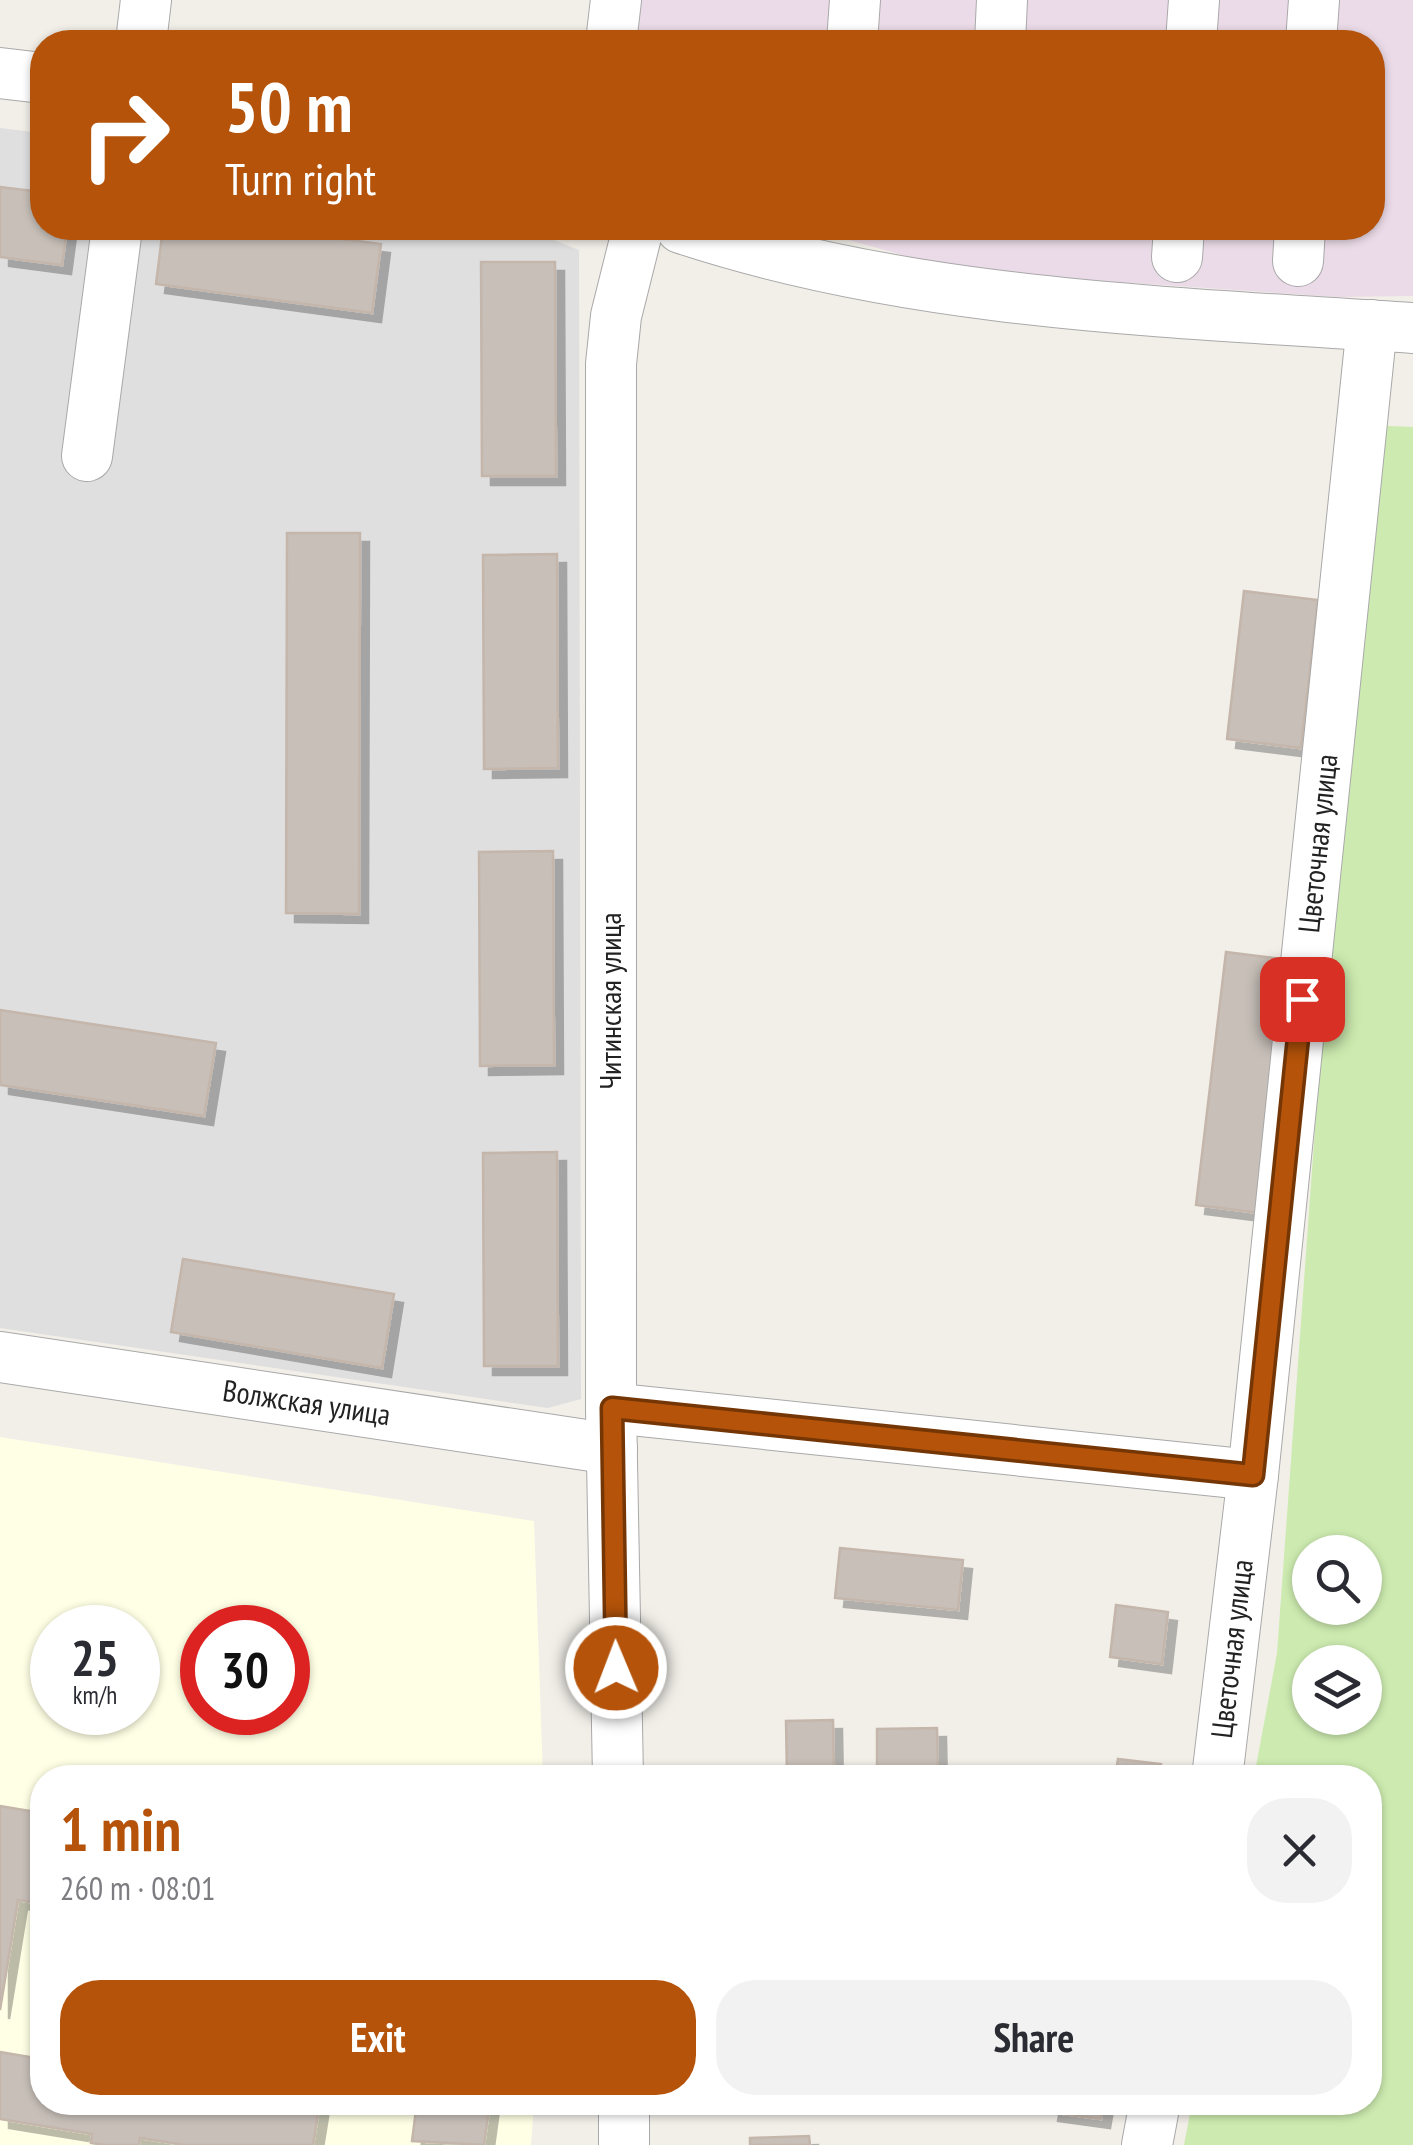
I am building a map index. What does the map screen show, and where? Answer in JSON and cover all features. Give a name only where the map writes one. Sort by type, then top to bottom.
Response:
[{"type":"street","points":[[142,30],[146,0]]},
{"type":"street","points":[[612,30],[616,0]]},
{"type":"street","points":[[853,30],[855,0]]},
{"type":"street","points":[[1001,30],[1002,0]]},
{"type":"street","points":[[1192,30],[1194,0]]},
{"type":"street","points":[[1312,30],[1314,0]]},
{"type":"street","points":[[0,73],[30,77]]},
{"type":"street","points":[[87,456],[115,240]]},
{"type":"street","name":"Читинская улица","points":[[618,1765],[612,1428],[611,364],[616,316],[635,240]]},
{"type":"street","points":[[718,240],[928,285],[1087,306],[1392,327]]},
{"type":"street","name":"Цветочная улица","points":[[1219,1765],[1392,327]]},
{"type":"street","name":"Волжская улица","points":[[0,1357],[612,1428],[1253,1475]]},
{"type":"street","points":[[624,2115],[624,2145]]},
{"type":"street","points":[[1147,2145],[1153,2115]]},
{"type":"shaded area","points":[[592,0],[1413,0],[1413,296],[1337,297],[959,271],[849,240],[1385,240],[1385,30],[591,30]]},
{"type":"shaded area","points":[[0,128],[30,132],[30,240],[554,240],[579,250],[581,1399],[548,1408],[0,1328]]},
{"type":"shaded area","points":[[0,1437],[534,1521],[543,1765],[30,1765],[30,2115],[533,2115],[531,2145],[0,2145]]},
{"type":"green space","points":[[1366,425],[1413,427],[1413,2145],[1184,2145],[1190,2115],[1382,2115],[1382,1765],[1256,1765],[1277,1653]]},
{"type":"building","points":[[0,187],[30,191],[30,240],[65,240],[62,265],[0,257]]},
{"type":"building","points":[[162,240],[350,240],[381,244],[372,313],[156,284]]},
{"type":"building","points":[[481,262],[555,262],[556,476],[482,476]]},
{"type":"building","points":[[287,533],[360,533],[359,914],[286,913]]},
{"type":"building","points":[[557,554],[558,768],[484,769],[483,555]]},
{"type":"building","points":[[1244,591],[1318,600],[1301,748],[1227,739]]},
{"type":"building","points":[[553,851],[554,1065],[480,1066],[479,852]]},
{"type":"building","points":[[1226,952],[1291,960],[1260,1213],[1196,1205]]},
{"type":"building","points":[[0,1010],[216,1043],[204,1116],[0,1085]]},
{"type":"building","points":[[557,1152],[558,1366],[484,1366],[483,1153]]},
{"type":"building","points":[[183,1259],[394,1294],[382,1368],[171,1332]]},
{"type":"building","points":[[840,1548],[963,1560],[958,1610],[835,1598]]},
{"type":"building","points":[[1116,1605],[1168,1612],[1162,1664],[1110,1657]]},
{"type":"building","points":[[833,1720],[834,1765],[787,1765],[786,1721]]},
{"type":"building","points":[[937,1728],[938,1765],[877,1765],[877,1729]]},
{"type":"building","points":[[1118,1759],[1161,1764],[1161,1765],[1117,1765]]},
{"type":"building","points":[[0,1806],[30,1811],[30,1902],[18,1900],[0,2010]]},
{"type":"building","points":[[0,2052],[30,2057],[30,2115],[318,2115],[313,2145],[184,2145],[140,2138],[139,2145],[105,2145],[91,2143],[92,2134],[0,2119]]},
{"type":"building","points":[[415,2115],[488,2115],[484,2145],[412,2141]]},
{"type":"building","points":[[809,2136],[810,2145],[750,2145],[750,2138]]},
{"type":"route","points":[[616,1668],[612,1408],[1253,1475],[1302,999]]}]
